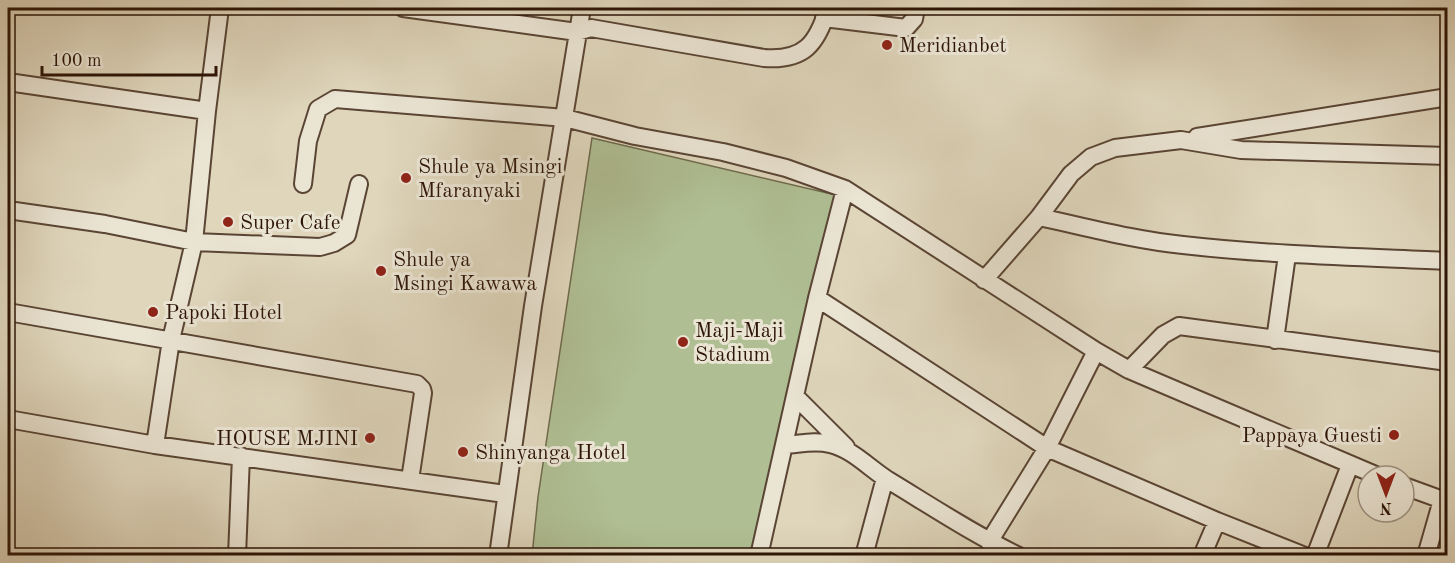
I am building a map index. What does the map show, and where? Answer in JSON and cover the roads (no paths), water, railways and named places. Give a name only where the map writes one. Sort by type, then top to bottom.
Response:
[{"type":"street","points":[[155,445],[171,339],[194,242],[220,8]]},
{"type":"street","points":[[403,8],[489,14],[577,32],[591,28],[782,60],[795,56],[810,45],[826,13],[906,28],[914,19],[916,8]]},
{"type":"street","points":[[498,555],[533,306],[582,8]]},
{"type":"street","points":[[8,82],[207,111]]},
{"type":"street","points":[[984,279],[1039,217],[1071,174],[1091,157],[1115,148],[1181,140],[1448,97]]},
{"type":"street","points":[[303,184],[308,141],[318,109],[335,99],[565,118],[635,136],[723,152],[786,168],[845,189],[1129,370],[1356,467]]},
{"type":"street","points":[[1181,140],[1241,150],[1448,156]]},
{"type":"street","points":[[8,210],[105,224],[194,242],[320,247],[334,243],[347,235],[359,184]]},
{"type":"street","points":[[759,555],[817,298],[845,189]]},
{"type":"street","points":[[1039,217],[1181,245],[1287,255],[1448,261]]},
{"type":"street","points":[[1275,340],[1287,255]]},
{"type":"street","points":[[817,298],[1047,448],[1217,521],[1305,555]]},
{"type":"street","points":[[8,312],[417,384],[423,393],[410,480]]},
{"type":"street","points":[[1129,370],[1162,335],[1179,326],[1448,362]]},
{"type":"street","points":[[989,542],[1047,448],[1096,351]]},
{"type":"street","points":[[795,396],[853,454],[885,478],[989,542],[1019,555]]},
{"type":"street","points":[[8,419],[155,445],[506,494]]},
{"type":"street","points":[[785,446],[817,442],[832,444],[853,454]]},
{"type":"street","points":[[237,555],[241,456]]},
{"type":"street","points":[[1315,555],[1350,465]]},
{"type":"street","points":[[864,555],[885,478]]},
{"type":"street","points":[[1416,490],[1444,501],[1426,555]]},
{"type":"street","points":[[1202,555],[1217,521]]},
{"type":"place","name":"Meridianbet","points":[[887,45]]},
{"type":"place","name":"Shule ya Msingi Mfaranyaki","points":[[406,178]]},
{"type":"place","name":"Super Cafe","points":[[228,222]]},
{"type":"place","name":"Shule ya Msingi Kawawa","points":[[381,271]]},
{"type":"place","name":"Papoki Hotel","points":[[153,312]]},
{"type":"place","name":"Maji-Maji Stadium","points":[[683,342]]},
{"type":"place","name":"Pappaya Guesti","points":[[1394,435]]},
{"type":"place","name":"HOUSE MJINI","points":[[370,438]]},
{"type":"place","name":"Shinyanga Hotel","points":[[463,452]]}]
